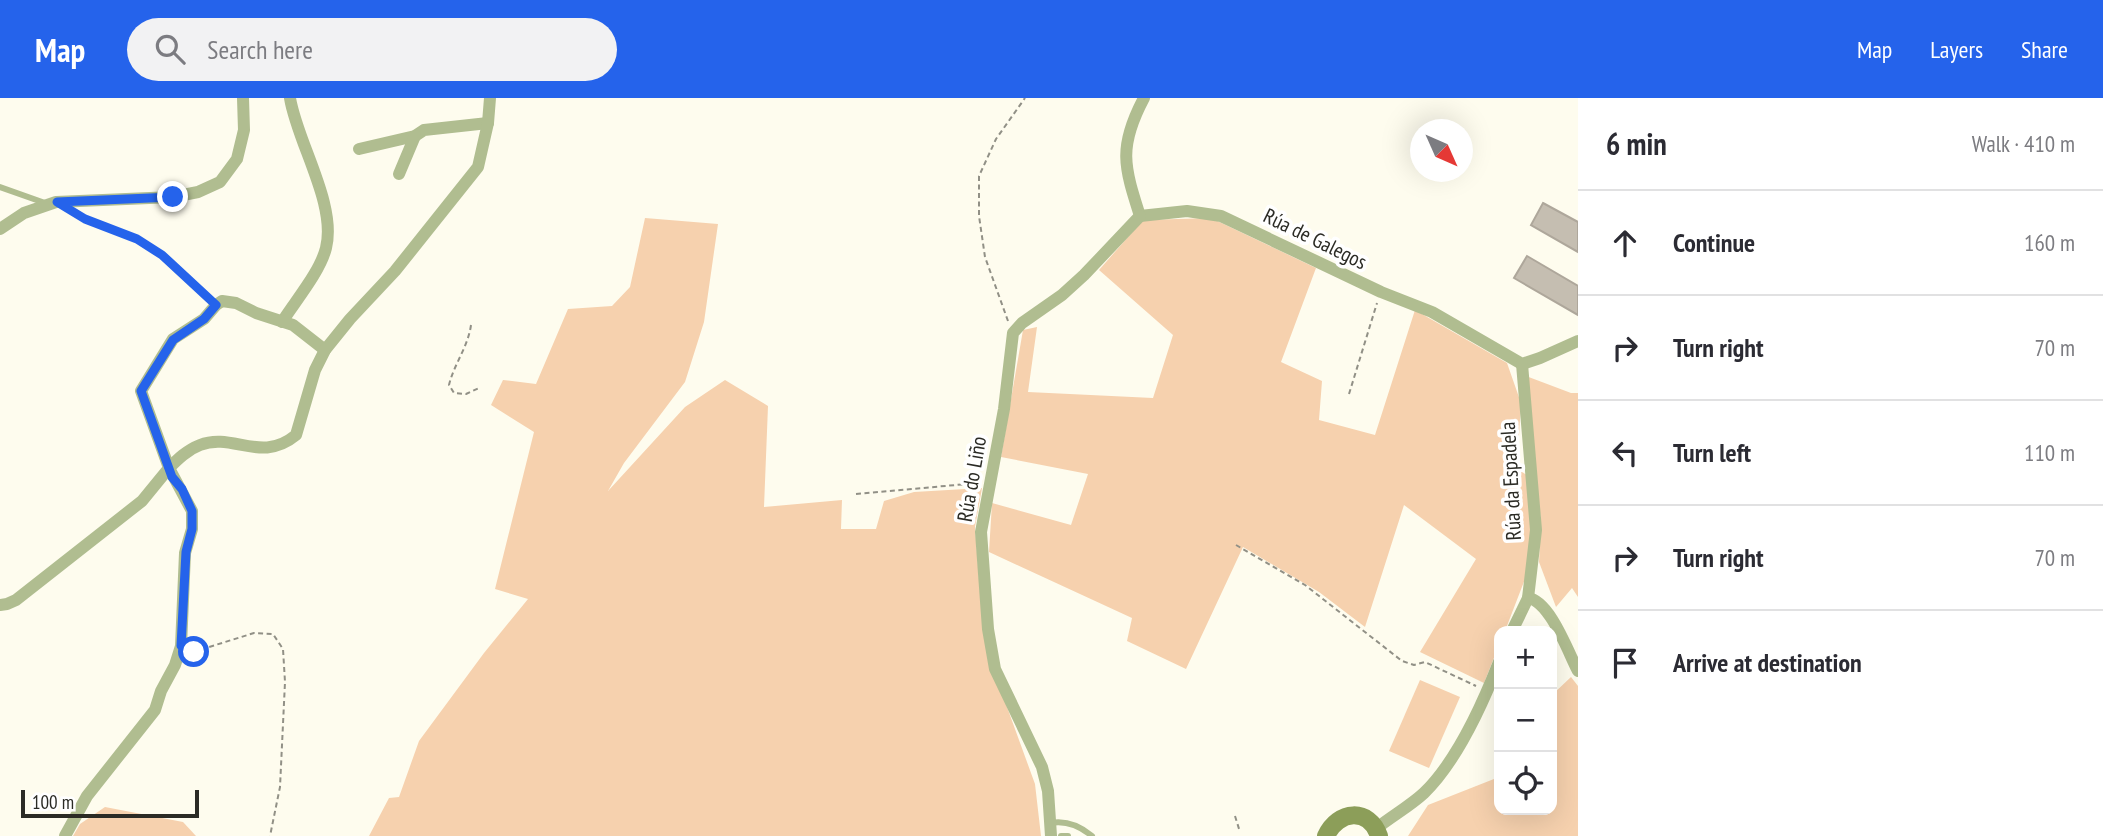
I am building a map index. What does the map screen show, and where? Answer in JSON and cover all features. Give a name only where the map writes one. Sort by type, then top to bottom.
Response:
[{"type":"street","points":[[0,229],[24,213],[51,203],[173,197],[198,192],[220,182],[237,159],[244,130],[243,98]]},
{"type":"street","points":[[282,321],[321,261],[327,246],[327,228],[320,190],[293,115],[290,98]]},
{"type":"street","points":[[0,605],[16,600],[142,501],[185,453],[202,444],[214,443],[274,448],[296,435],[312,379],[325,350],[349,319],[395,271],[478,167],[488,123],[490,98]]},
{"type":"street","points":[[1013,333],[1084,275],[1140,216],[1128,178],[1124,152],[1130,128],[1144,98]]},
{"type":"street","points":[[359,149],[415,136],[424,130],[488,123]]},
{"type":"street","points":[[399,174],[415,136]]},
{"type":"street","name":"Rúa de Galegos","points":[[1140,216],[1187,211],[1221,216],[1381,292],[1432,312],[1522,363]]},
{"type":"street","points":[[65,836],[88,796],[155,710],[181,646],[186,552],[192,529],[192,511],[169,468],[141,391],[173,340],[204,319],[222,302],[236,303],[256,313],[293,325],[325,350]]},
{"type":"street","name":"Rúa do Liño","points":[[1013,333],[1004,409],[981,531],[988,629],[995,669],[1042,767],[1048,791],[1051,830]]},
{"type":"street","points":[[1522,363],[1541,358],[1578,341]]},
{"type":"street","name":"Rúa da Espadela","points":[[1514,626],[1528,597],[1536,530],[1522,363]]},
{"type":"street","points":[[1528,597],[1536,599],[1546,609],[1578,671]]},
{"type":"street","points":[[1326,836],[1336,820],[1347,816],[1359,816],[1368,820],[1378,832],[1425,792],[1447,768],[1494,674]]},
{"type":"lane","points":[[0,187],[51,203],[137,239],[162,255],[216,305]]},
{"type":"lane","points":[[1051,830],[1062,821],[1073,824],[1091,836]]},
{"type":"lane","points":[[1061,836],[1068,836]]},
{"type":"path","points":[[1013,333],[996,295],[985,257],[979,216],[979,176],[996,139],[1025,98]]},
{"type":"path","points":[[1349,394],[1381,292]]},
{"type":"path","points":[[471,326],[469,340],[459,357],[449,385],[454,393],[466,394],[479,388]]},
{"type":"path","points":[[856,494],[976,483],[990,485]]},
{"type":"path","points":[[1236,545],[1305,585],[1402,661],[1414,665],[1425,662],[1487,691]]},
{"type":"path","points":[[181,646],[194,652],[254,632],[264,632],[273,634],[282,649],[285,681],[280,787],[270,836]]},
{"type":"path","points":[[1235,816],[1240,832]]},
{"type":"shaded area","points":[[645,218],[718,224],[704,322],[685,382],[624,463],[608,491],[685,407],[725,380],[768,406],[764,507],[842,500],[841,529],[876,529],[884,501],[914,492],[982,488],[975,527],[980,592],[995,674],[1035,784],[1041,836],[369,836],[389,798],[399,797],[419,741],[528,599],[495,589],[534,432],[491,405],[503,380],[536,384],[568,309],[612,306],[630,287]]},
{"type":"shaded area","points":[[1211,218],[1316,268],[1281,362],[1322,381],[1319,420],[1375,435],[1415,310],[1507,363],[1521,403],[1517,469],[1527,475],[1531,534],[1525,579],[1507,626],[1494,626],[1494,658],[1484,683],[1420,652],[1476,559],[1404,505],[1365,627],[1319,592],[1243,547],[1186,669],[1127,641],[1132,618],[989,552],[992,503],[1071,525],[1088,474],[1001,457],[1023,330],[1037,327],[1028,392],[1153,398],[1173,335],[1099,270],[1143,220]]},
{"type":"shaded area","points":[[1526,376],[1571,393],[1578,393],[1578,597],[1572,588],[1556,607],[1539,562],[1541,522]]},
{"type":"shaded area","points":[[1571,677],[1578,686],[1578,836],[1408,836],[1428,805],[1494,779],[1494,815],[1557,815],[1557,690]]},
{"type":"shaded area","points":[[1420,680],[1460,697],[1429,768],[1389,751]]},
{"type":"shaded area","points":[[105,807],[183,822],[196,836],[73,836],[80,824]]},
{"type":"building","points":[[1543,203],[1578,222],[1578,252],[1531,225]]},
{"type":"building","points":[[1527,256],[1578,286],[1578,315],[1514,278]]},
{"type":"route","points":[[173,197],[57,202],[85,219],[137,239],[162,255],[216,305],[204,319],[173,340],[141,391],[172,477],[182,489],[192,511],[192,529],[186,552],[181,646],[194,652]]}]
